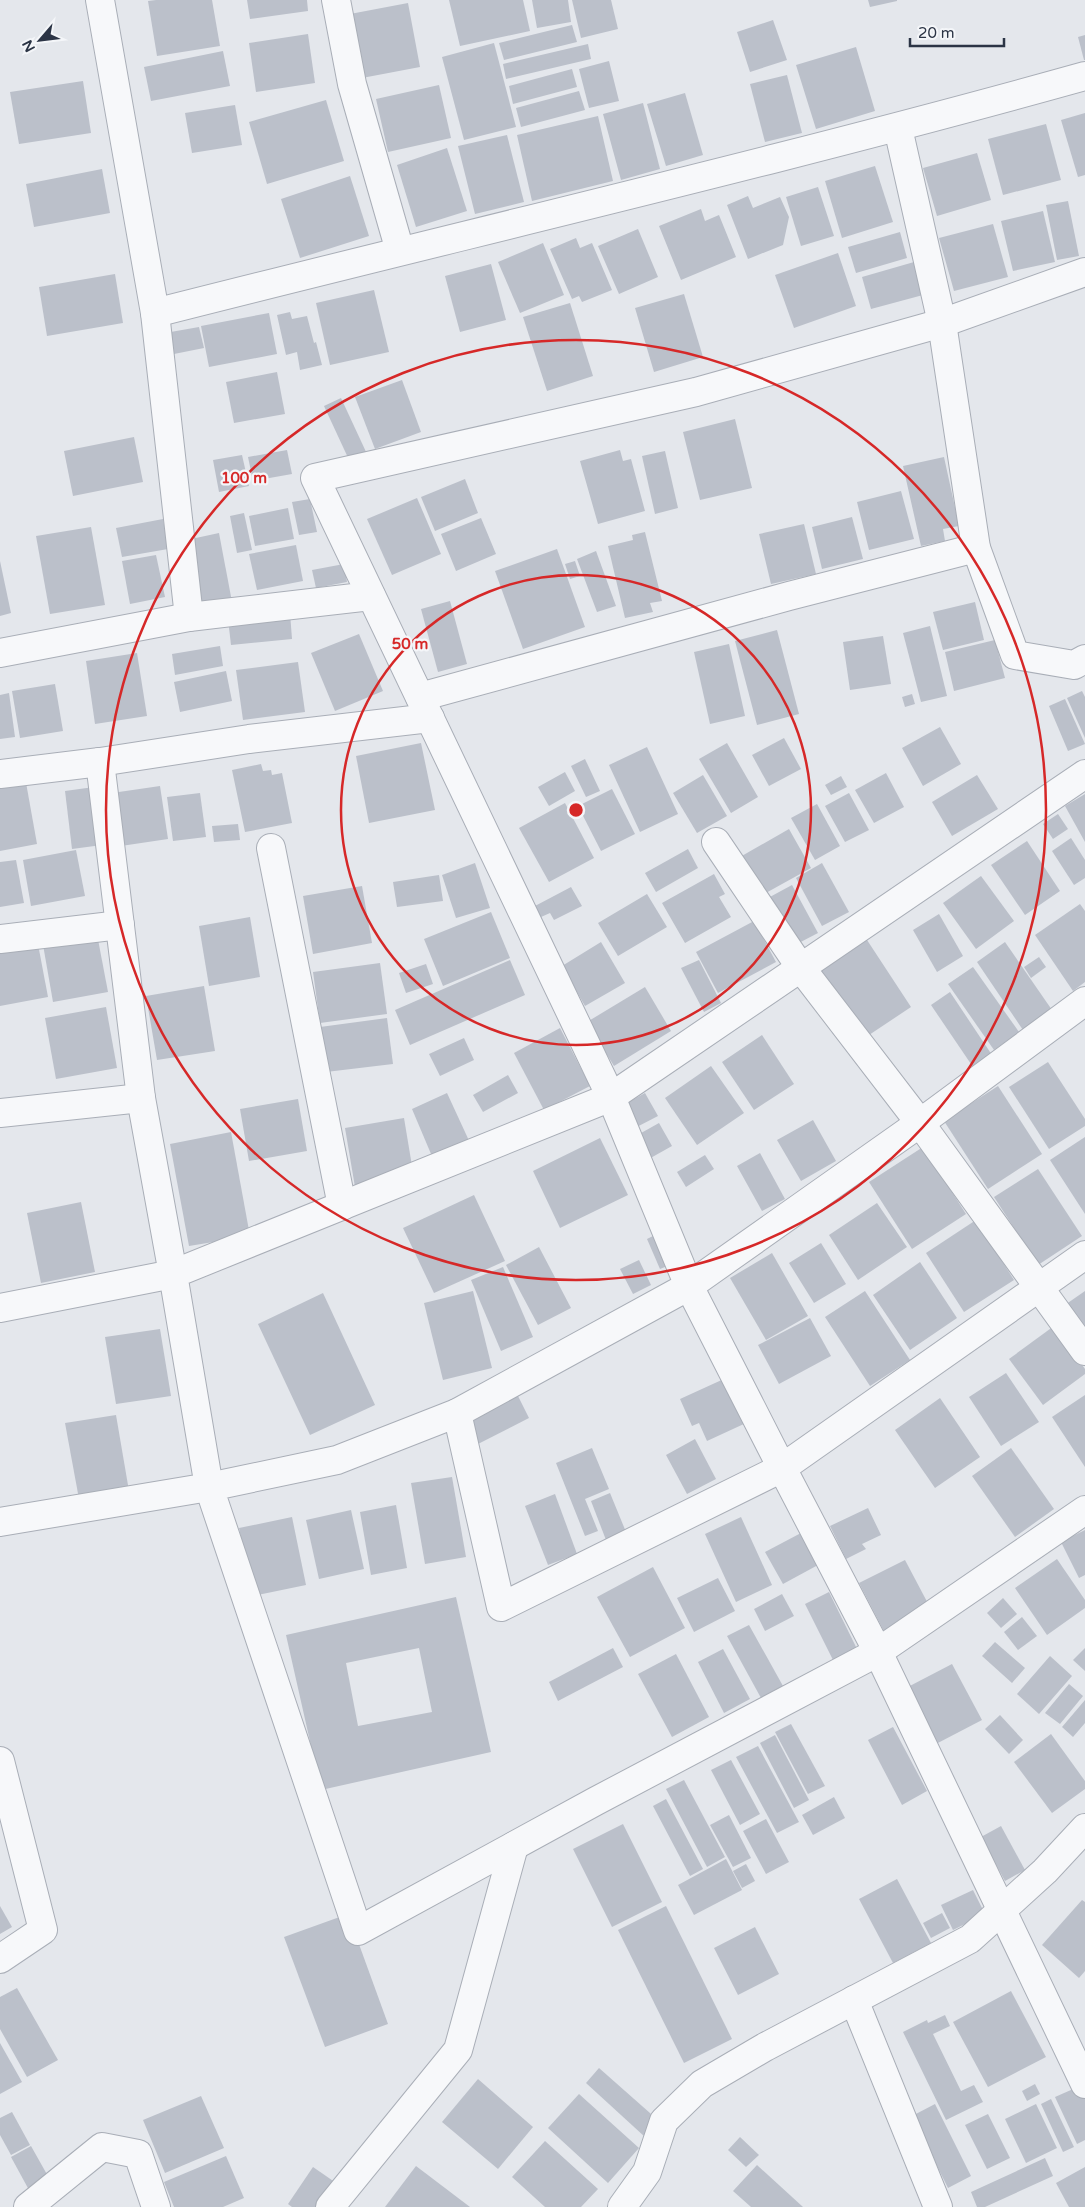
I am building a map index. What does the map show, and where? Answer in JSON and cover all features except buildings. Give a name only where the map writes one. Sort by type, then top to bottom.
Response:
[{"type":"street","points":[[100,0],[155,313],[189,618]]},
{"type":"street","points":[[336,0],[352,84],[400,250]]},
{"type":"street","points":[[155,313],[400,250],[898,128],[1085,76]]},
{"type":"street","points":[[898,128],[942,323],[976,548],[1015,655],[1074,665],[1085,659]]},
{"type":"street","points":[[1085,272],[942,323],[696,392],[315,478],[612,1097],[689,1286],[878,1652],[1085,2084]]},
{"type":"street","points":[[0,774],[100,762],[249,739],[425,708],[789,596],[976,548]]},
{"type":"street","points":[[0,653],[189,618],[371,596]]},
{"type":"street","points":[[100,762],[141,1098],[173,1274],[208,1487],[358,1931],[878,1652],[1085,1510]]},
{"type":"street","points":[[0,1308],[173,1274],[612,1097],[1085,774]]},
{"type":"street","points":[[716,842],[801,968],[920,1123],[1085,1351]]},
{"type":"street","points":[[271,848],[342,1206]]},
{"type":"street","points":[[0,939],[120,925]]},
{"type":"street","points":[[0,1522],[208,1487],[337,1460],[458,1414],[689,1286],[920,1123],[1085,1001]]},
{"type":"street","points":[[0,1114],[141,1098]]},
{"type":"street","points":[[458,1414],[501,1607],[782,1468],[1085,1255]]},
{"type":"street","points":[[0,1761],[43,1930],[0,1959]]},
{"type":"street","points":[[622,2207],[647,2172],[664,2121],[702,2084],[854,2000],[970,1939],[1045,1871],[1085,1828]]},
{"type":"street","points":[[330,2207],[458,2050],[514,1846]]},
{"type":"street","points":[[854,2000],[938,2207]]},
{"type":"street","points":[[28,2207],[102,2147],[138,2154],[156,2207]]}]
